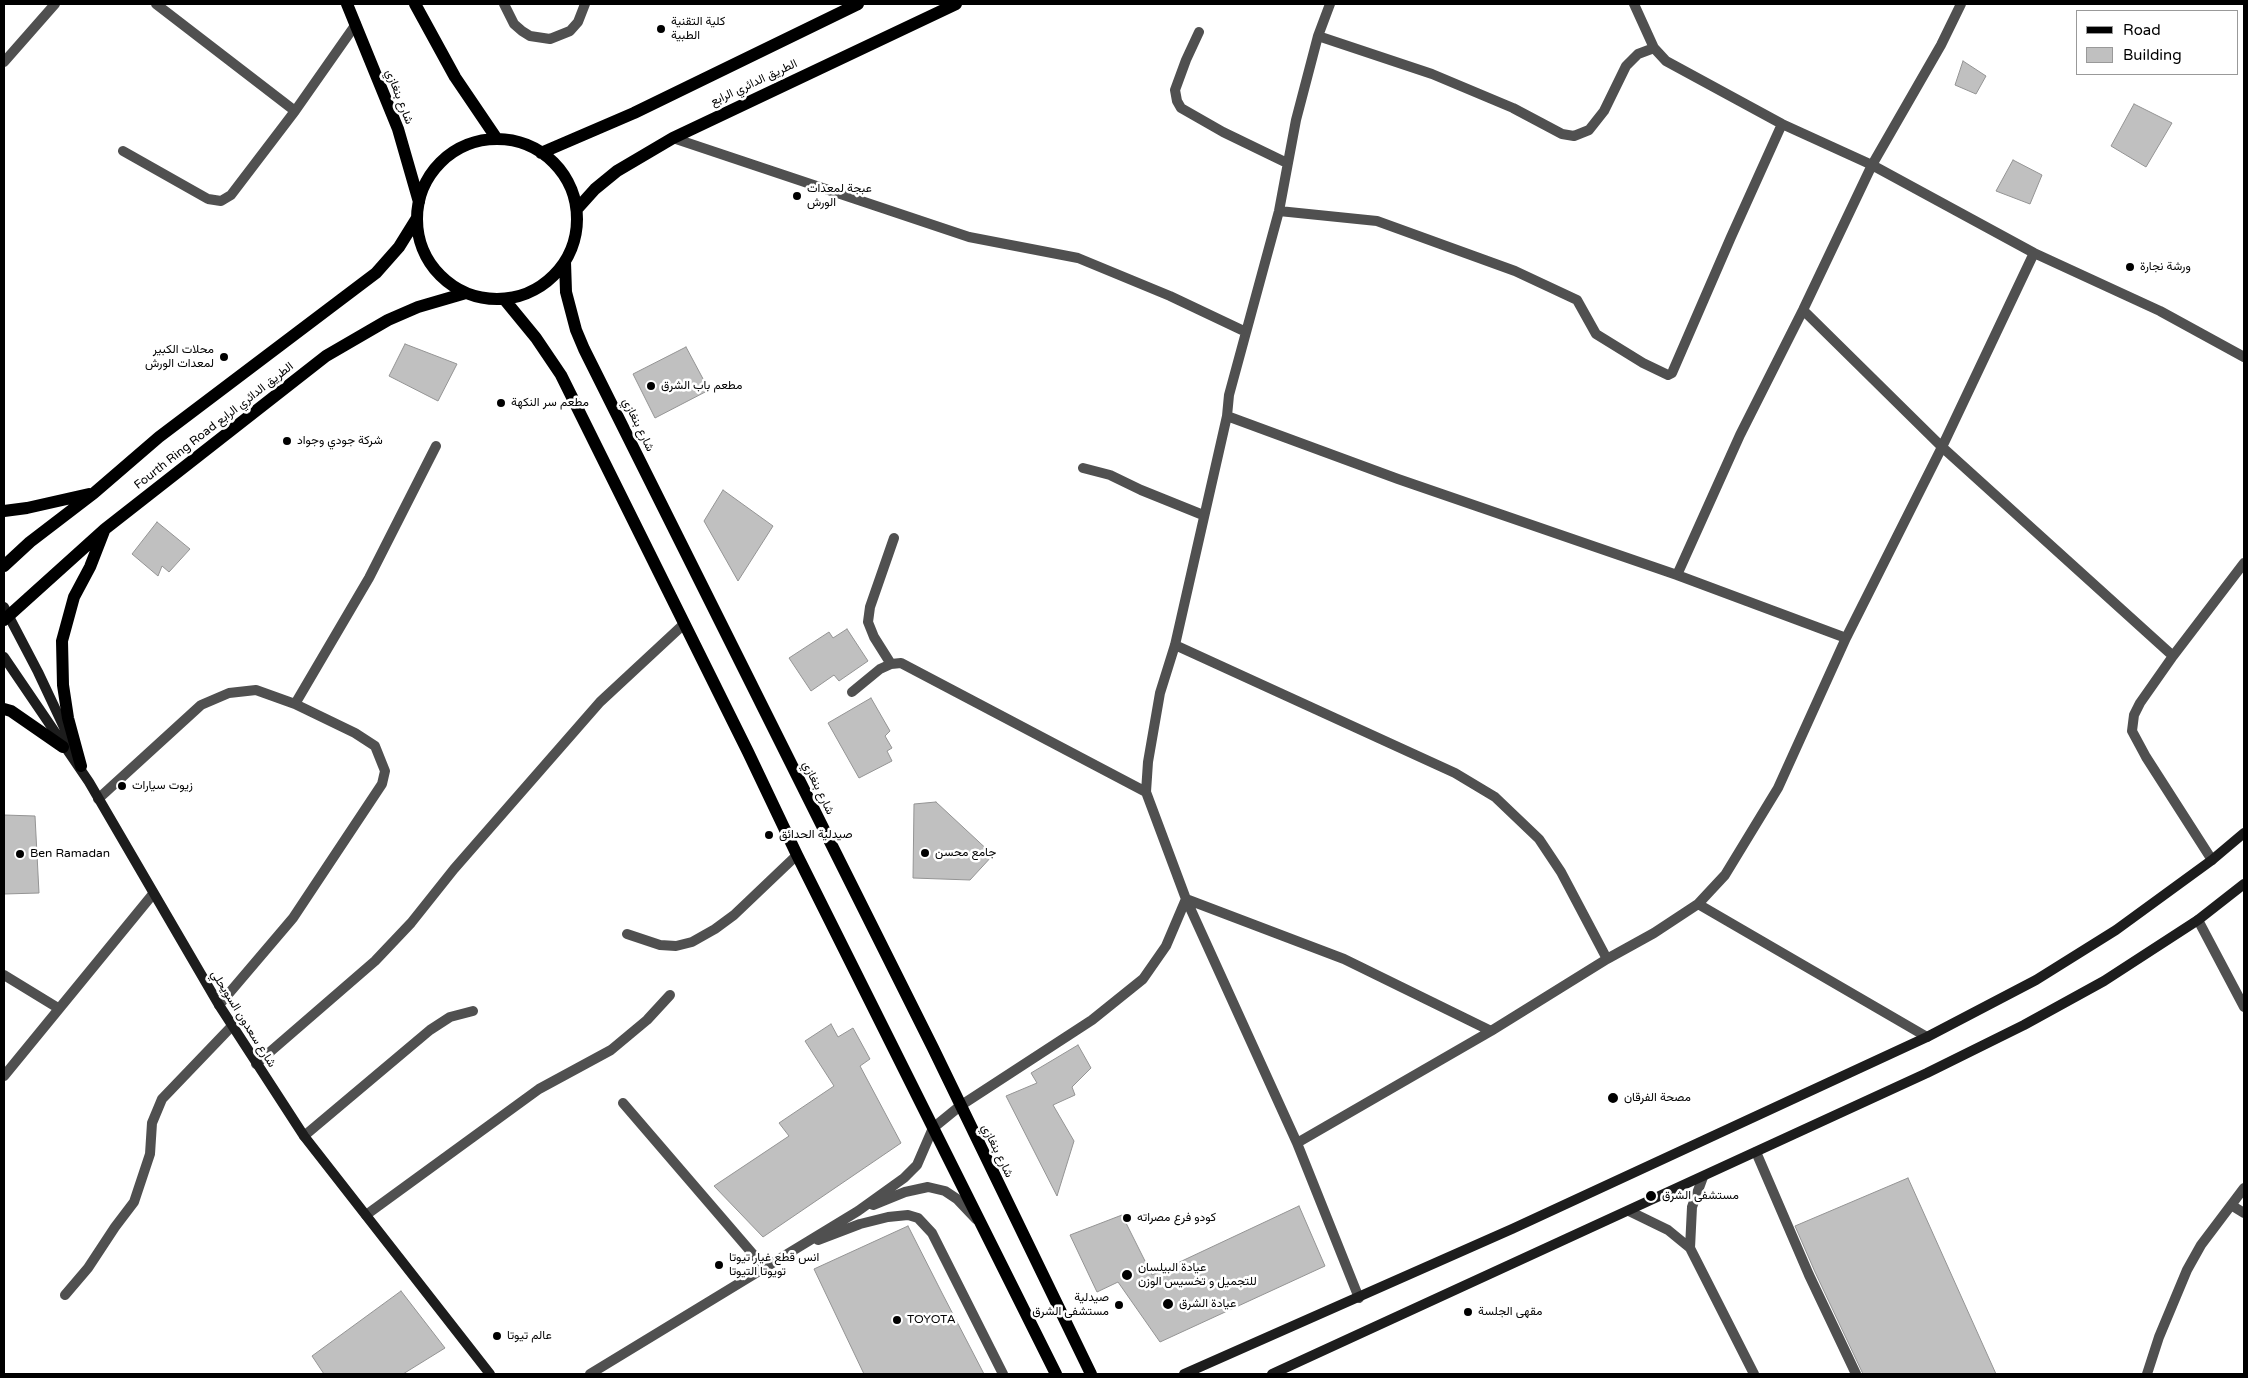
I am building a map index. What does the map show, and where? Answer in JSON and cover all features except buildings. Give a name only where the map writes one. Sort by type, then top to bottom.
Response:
[{"type":"main road","name":"شارع بنغازي","points":[[347,4],[398,129],[419,202]]},
{"type":"main road","points":[[415,4],[455,77],[497,140]]},
{"type":"main road","name":"الطريق الدائري الرابع","points":[[541,152],[642,109],[858,4]]},
{"type":"main road","name":"الطريق الدائري الرابع","points":[[577,209],[595,189],[617,171],[673,138],[956,4]]},
{"type":"main road","points":[[497,140],[527,145],[541,152],[561,171],[574,196],[577,209],[575,237],[565,262],[556,274],[532,291],[504,299],[491,299],[466,293],[449,283],[435,270],[425,254],[419,236],[417,218],[419,202],[432,174],[444,160],[460,149],[478,142],[497,140]]},
{"type":"main road","name":"Fourth Ring Road الطريق الدائري الرابع","points":[[4,566],[30,542],[94,493],[160,437],[376,273],[399,247],[417,218]]},
{"type":"main road","name":"شارع بنغازي","points":[[565,262],[566,292],[576,330],[584,349],[1091,1374]]},
{"type":"main road","name":"Fourth Ring Road الطريق الدائري الرابع","points":[[5,614],[105,529],[326,356],[388,320],[418,307],[466,293]]},
{"type":"main road","points":[[504,299],[536,338],[561,375],[797,855],[1056,1374]]},
{"type":"main road","points":[[4,511],[27,508],[94,493]]},
{"type":"main road","points":[[81,766],[68,718],[63,685],[62,641],[74,597],[90,567],[105,529]]},
{"type":"main road","points":[[5,614],[52,701],[89,782]]},
{"type":"main road","name":"شارع سعدون السويحلي","points":[[4,657],[63,747],[89,782],[219,1005],[304,1136],[490,1374]]},
{"type":"main road","points":[[4,709],[11,711],[63,747]]},
{"type":"main road","points":[[1184,1374],[1359,1298],[1629,1176],[1926,1038],[2036,980],[2116,930],[2212,860],[2244,832]]},
{"type":"main road","points":[[1272,1374],[1928,1074],[2024,1025],[2104,981],[2198,920],[2244,884]]},
{"type":"street","points":[[4,62],[55,4]]},
{"type":"street","points":[[156,4],[295,111]]},
{"type":"street","points":[[504,4],[514,24],[522,31],[535,37],[550,39],[570,31],[578,22],[585,4]]},
{"type":"street","points":[[1330,4],[1318,36],[1296,120],[1279,211],[1229,395],[1227,416],[1175,645],[1160,693],[1148,762],[1146,792],[1186,899],[1297,1143],[1359,1298]]},
{"type":"street","points":[[1634,4],[1654,48],[1666,61],[1782,124],[1872,165],[2034,253],[2160,312],[2244,357]]},
{"type":"street","points":[[1677,575],[1740,435],[1803,310],[1872,165],[1941,45],[1961,4]]},
{"type":"street","points":[[123,150],[208,199],[221,201],[231,195],[295,111],[356,24]]},
{"type":"street","points":[[1199,32],[1186,60],[1176,90],[1177,101],[1181,108],[1223,132],[1287,164]]},
{"type":"street","points":[[1318,36],[1432,74],[1513,108],[1562,134],[1574,136],[1589,130],[1604,111],[1626,66],[1638,54],[1654,48]]},
{"type":"street","points":[[1279,211],[1377,221],[1515,271],[1577,300],[1596,334],[1643,363],[1668,375],[1672,373],[1782,124]]},
{"type":"street","points":[[673,138],[969,236],[1078,258],[1170,296],[1246,332]]},
{"type":"street","points":[[1297,1143],[1654,933],[1698,904],[1725,875],[1778,788],[1846,638],[1942,447],[2034,253]]},
{"type":"street","points":[[1803,310],[1942,447],[2173,656]]},
{"type":"street","points":[[1227,416],[1677,575],[1846,638]]},
{"type":"street","points":[[295,704],[369,578],[436,446]]},
{"type":"street","points":[[1083,468],[1110,475],[1141,490],[1203,515]]},
{"type":"street","points":[[891,664],[874,637],[868,622],[870,607],[894,538]]},
{"type":"street","points":[[2212,860],[2146,757],[2132,731],[2134,715],[2140,702],[2244,563]]},
{"type":"street","points":[[256,1064],[375,961],[411,923],[454,869],[600,702],[684,624]]},
{"type":"street","points":[[1175,645],[1455,773],[1495,797],[1539,839],[1561,872],[1607,959]]},
{"type":"street","points":[[852,692],[880,669],[891,664],[901,663],[1146,792]]},
{"type":"street","points":[[98,798],[201,705],[230,693],[256,690],[295,704],[355,733],[375,746],[385,771],[382,784],[293,918],[219,1005]]},
{"type":"street","points":[[626,934],[660,945],[676,946],[692,942],[715,930],[734,915],[797,855]]},
{"type":"street","points":[[4,1076],[153,894]]},
{"type":"street","points":[[590,1374],[789,1251],[858,1211],[917,1165],[933,1128],[960,1106],[1092,1020],[1143,979],[1166,946],[1186,899]]},
{"type":"street","points":[[1186,899],[1344,959],[1490,1031]]},
{"type":"street","points":[[1698,904],[1926,1038]]},
{"type":"street","points":[[2198,920],[2244,1007]]},
{"type":"street","points":[[4,975],[58,1008]]},
{"type":"street","points":[[366,1215],[539,1089],[611,1050],[647,1020],[670,996]]},
{"type":"street","points":[[304,1136],[430,1030],[450,1017],[472,1011]]},
{"type":"street","points":[[65,1294],[88,1268],[114,1227],[134,1202],[150,1154],[152,1123],[162,1099],[232,1026]]},
{"type":"street","points":[[623,1103],[764,1267]]},
{"type":"street","points":[[1756,1152],[1856,1374]]},
{"type":"street","points":[[1690,1248],[1692,1207],[1703,1177]]},
{"type":"street","points":[[858,1211],[905,1192],[928,1187],[945,1191],[957,1199],[982,1226]]},
{"type":"street","points":[[2147,1374],[2158,1337],[2187,1270],[2201,1245],[2244,1188]]},
{"type":"street","points":[[2231,1205],[2244,1213]]},
{"type":"street","points":[[1629,1212],[1668,1230],[1690,1248],[1754,1374]]},
{"type":"street","points":[[789,1251],[860,1224],[879,1219],[908,1215],[918,1218],[932,1233],[1003,1374]]},
{"type":"place","name":"كلية التقنية الطبية","points":[[661,29]]},
{"type":"place","name":"عبجة لمعدات الورش","points":[[797,196]]},
{"type":"place","name":"ورشة نجارة","points":[[2130,267]]},
{"type":"place","name":"محلات الكبير لمعدات الورش","points":[[224,357]]},
{"type":"place","name":"مطعم باب الشرق","points":[[651,386]]},
{"type":"place","name":"مطعم سر النكهة","points":[[501,403]]},
{"type":"place","name":"شركة جودي وجواد","points":[[287,441]]},
{"type":"place","name":"زيوت سيارات","points":[[122,786]]},
{"type":"place","name":"صيدلية الحدائق","points":[[769,835]]},
{"type":"place","name":"جامع محسن","points":[[925,853]]},
{"type":"place","name":"Ben Ramadan","points":[[20,854]]},
{"type":"place","name":"مصحة الفرقان","points":[[1613,1098]]},
{"type":"place","name":"مستشفى الشرق","points":[[1651,1196]]},
{"type":"place","name":"كودو فرع مصراته","points":[[1127,1218]]},
{"type":"place","name":"انس قطع غيار تيوتا تويوتا التيوتا","points":[[719,1265]]},
{"type":"place","name":"عيادة البيلسان للتجميل و تخسيس الوزن","points":[[1127,1275]]},
{"type":"place","name":"عيادة الشرق","points":[[1168,1304]]},
{"type":"place","name":"صيدلية مستشفى الشرق","points":[[1119,1305]]},
{"type":"place","name":"مقهى الجلسة","points":[[1468,1312]]},
{"type":"place","name":"TOYOTA","points":[[897,1320]]},
{"type":"place","name":"عالم تيوتا","points":[[497,1336]]}]
